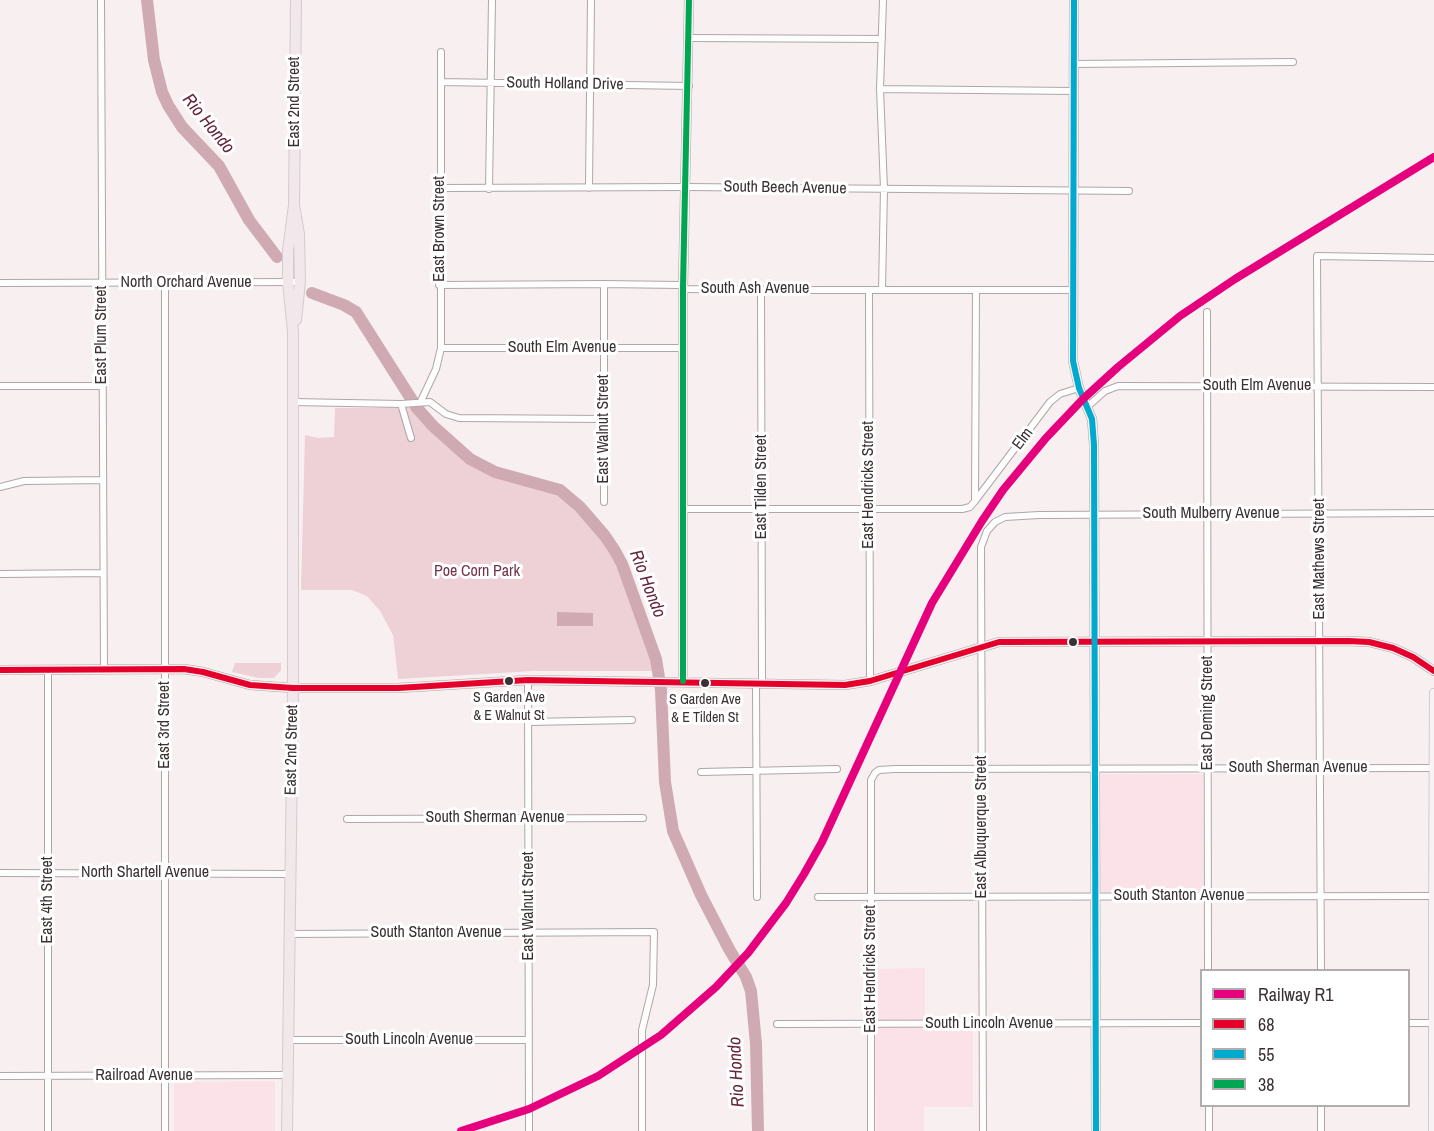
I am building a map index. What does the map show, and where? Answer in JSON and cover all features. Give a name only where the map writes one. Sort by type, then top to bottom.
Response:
[{"type":"main road","name":"East 2nd Street","points":[[294,332],[288,282],[289,233],[294,205],[296,0]]},
{"type":"main road","name":"East 2nd Street","points":[[287,1131],[293,688],[294,332],[300,282],[299,234],[294,205]]},
{"type":"street","name":"East Plum Street","points":[[100,0],[104,669]]},
{"type":"street","points":[[489,189],[492,0]]},
{"type":"street","points":[[589,188],[591,0]]},
{"type":"street","points":[[683,681],[683,348],[689,0]]},
{"type":"street","points":[[882,290],[884,189],[880,90],[883,0]]},
{"type":"street","points":[[1074,0],[1072,361],[1094,431],[1096,1131]]},
{"type":"street","points":[[689,38],[882,39]]},
{"type":"street","name":"East Brown Street","points":[[420,402],[436,369],[441,348],[439,285],[441,52]]},
{"type":"street","points":[[1073,64],[1293,62]]},
{"type":"street","name":"South Holland Drive","points":[[441,82],[689,86]]},
{"type":"street","points":[[880,90],[1074,92]]},
{"type":"street","name":"South Beech Avenue","points":[[441,188],[686,187],[1130,191]]},
{"type":"street","name":"East Mathews Street","points":[[1321,969],[1317,256],[1434,258]]},
{"type":"street","name":"North Orchard Avenue","points":[[0,283],[300,282]]},
{"type":"street","name":"East 3rd Street","points":[[165,283],[165,1131]]},
{"type":"street","name":"East Walnut Street","points":[[604,284],[604,502]]},
{"type":"street","name":"South Ash Avenue","points":[[439,285],[680,285],[687,289],[762,290],[1072,290]]},
{"type":"street","name":"East Tilden Street","points":[[757,897],[762,509],[762,290]]},
{"type":"street","name":"East Hendricks Street","points":[[868,290],[870,681]]},
{"type":"street","points":[[682,508],[962,509],[970,507],[975,501],[976,290]]},
{"type":"street","name":"East Deming Street","points":[[1207,312],[1208,969]]},
{"type":"street","name":"South Elm Avenue","points":[[441,348],[683,348]]},
{"type":"street","points":[[0,386],[103,386]]},
{"type":"street","name":"South Elm Avenue","points":[[1087,407],[1105,391],[1114,387],[1434,387]]},
{"type":"street","name":"Elm","points":[[975,501],[1050,402],[1060,394],[1079,388]]},
{"type":"street","points":[[293,402],[404,404],[420,402],[434,404],[456,418],[604,419]]},
{"type":"street","points":[[404,404],[411,438]]},
{"type":"street","points":[[0,487],[24,481],[102,480]]},
{"type":"street","name":"South Mulberry Avenue","points":[[991,526],[1000,519],[1011,516],[1434,513]]},
{"type":"street","name":"East Albuquerque Street","points":[[983,1131],[981,547],[991,526]]},
{"type":"street","points":[[0,574],[103,573]]},
{"type":"street","points":[[0,669],[165,669],[203,672],[258,686],[293,688],[416,687],[528,680],[845,685],[870,681],[982,646],[1014,641],[1361,641],[1388,646],[1413,657],[1434,671]]},
{"type":"street","name":"East 4th Street","points":[[48,669],[48,1131]]},
{"type":"street","name":"East Walnut Street","points":[[528,680],[529,1131]]},
{"type":"street","points":[[1433,1131],[1434,693]]},
{"type":"street","points":[[529,722],[632,720]]},
{"type":"street","name":"South Sherman Avenue","points":[[875,773],[884,769],[1433,768]]},
{"type":"street","points":[[700,772],[837,769]]},
{"type":"street","name":"East Hendricks Street","points":[[872,1131],[870,896],[871,780],[875,773]]},
{"type":"street","name":"South Sherman Avenue","points":[[347,819],[643,818]]},
{"type":"street","name":"North Shartell Avenue","points":[[0,873],[290,873]]},
{"type":"street","name":"South Stanton Avenue","points":[[818,897],[1433,896]]},
{"type":"street","name":"South Stanton Avenue","points":[[289,934],[654,932],[652,985],[642,1030],[642,1131]]},
{"type":"street","name":"South Lincoln Avenue","points":[[777,1024],[1200,1023]]},
{"type":"street","points":[[1410,1023],[1433,1023]]},
{"type":"street","name":"South Lincoln Avenue","points":[[288,1040],[529,1040]]},
{"type":"street","name":"Railroad Avenue","points":[[0,1076],[288,1075]]},
{"type":"street","points":[[1209,1107],[1209,1131]]},
{"type":"street","points":[[1321,1107],[1321,1131]]},
{"type":"shaded area","points":[[557,612],[593,613],[593,626],[557,626]]},
{"type":"shaded area","points":[[1099,774],[1203,774],[1203,892],[1100,892]]},
{"type":"shaded area","points":[[925,968],[925,1030],[973,1029],[973,1107],[924,1107],[924,1131],[876,1131],[875,969]]},
{"type":"shaded area","points":[[275,1081],[275,1131],[174,1131],[174,1082]]},
{"type":"green space","name":"Poe Corn Park","points":[[335,408],[417,408],[433,426],[470,459],[507,475],[549,486],[569,497],[593,520],[615,551],[653,649],[658,671],[534,671],[398,679],[393,635],[380,611],[367,596],[352,590],[301,590],[305,435],[319,438],[334,437]]},
{"type":"green space","points":[[235,663],[281,663],[281,670],[274,678],[259,678],[232,672]]},
{"type":"waterway","name":"Rio Hondo","points":[[147,0],[154,60],[162,92],[168,105],[182,127],[219,166],[249,220],[277,257]]},
{"type":"waterway","name":"Rio Hondo","points":[[312,293],[356,312],[417,408],[433,426],[470,459],[495,472],[560,490],[580,507],[605,536],[622,564],[656,659],[661,690],[665,782],[673,831],[701,895],[746,977],[751,991],[756,1044],[758,1131]]},
{"type":"rail line","name":"R1","points":[[461,1131],[529,1109],[598,1076],[661,1035],[716,987],[748,953],[786,903],[804,874],[822,842],[932,603],[1003,490],[1046,438],[1118,367],[1180,316],[1235,279],[1434,157]]},
{"type":"transit line","name":"38","points":[[683,681],[683,287],[689,0]]},
{"type":"transit line","name":"55","points":[[1074,0],[1073,361],[1079,388],[1092,419],[1094,445],[1096,1131]]},
{"type":"transit line","name":"68","points":[[0,670],[184,669],[250,685],[293,688],[398,688],[528,680],[845,685],[870,681],[999,642],[1348,641],[1369,642],[1393,648],[1413,657],[1434,671]]},
{"type":"place","name":"S Garden Ave & E Walnut St","points":[[509,681]]},
{"type":"place","name":"S Garden Ave & E Tilden St","points":[[705,683]]}]
